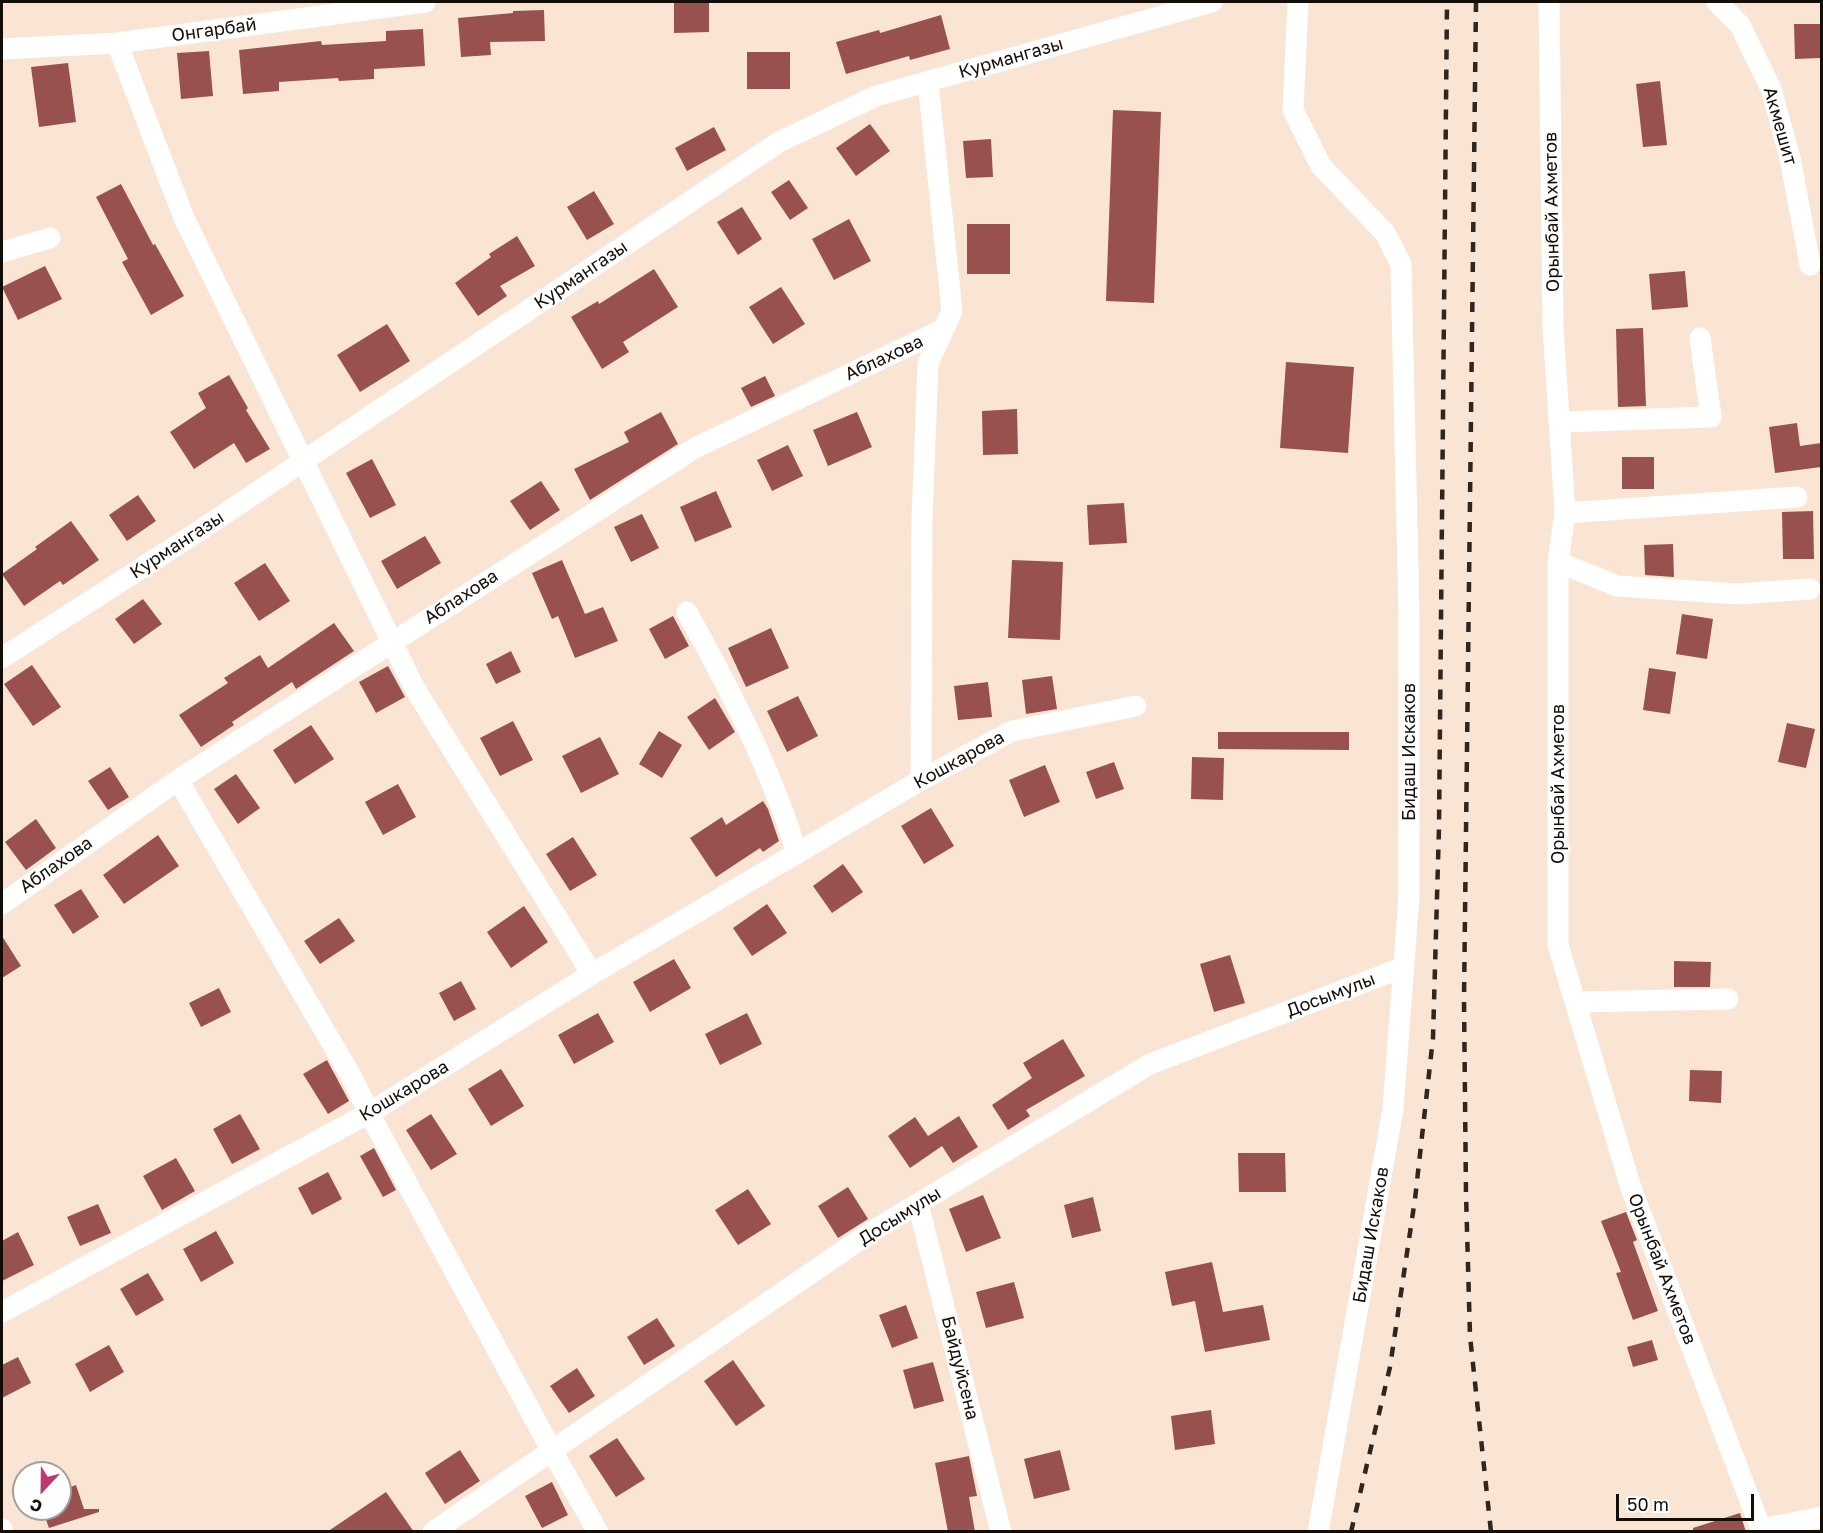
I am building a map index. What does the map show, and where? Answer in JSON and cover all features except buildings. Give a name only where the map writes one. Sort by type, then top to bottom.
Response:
[{"type":"street","name":"Онгарбай","points":[[2,49],[117,43],[425,2]]},
{"type":"street","name":"Курмангазы","points":[[2,658],[303,461],[779,142],[876,96],[1212,2]]},
{"type":"street","name":"Бидаш Искаков","points":[[1298,2],[1293,110],[1321,166],[1385,233],[1401,264],[1409,617],[1409,897],[1393,1109],[1318,1532]]},
{"type":"street","name":"Орынбай Ахметов","points":[[1549,2],[1553,326],[1565,513],[1558,562],[1558,945],[1631,1188],[1761,1530]]},
{"type":"street","name":"Акмешит","points":[[1717,2],[1740,25],[1771,89],[1790,158],[1810,265]]},
{"type":"street","points":[[117,43],[184,218],[391,642],[415,689],[592,974]]},
{"type":"street","points":[[921,780],[922,520],[928,363],[952,312],[928,82]]},
{"type":"street","points":[[2,252],[50,237]]},
{"type":"street","name":"Аблахова","points":[[2,904],[178,780],[695,448],[944,329]]},
{"type":"street","points":[[1560,422],[1711,417],[1700,338]]},
{"type":"street","points":[[1565,513],[1797,497]]},
{"type":"street","points":[[1558,562],[1617,586],[1737,594],[1810,590]]},
{"type":"street","points":[[687,612],[737,703],[783,808],[796,854]]},
{"type":"street","name":"Кошкарова","points":[[2,1312],[369,1113],[592,974],[921,780],[1012,731],[1136,706]]},
{"type":"street","points":[[178,780],[351,1076],[598,1532]]},
{"type":"street","name":"Досымулы","points":[[433,1532],[871,1232],[1150,1064],[1404,967]]},
{"type":"street","points":[[1575,1002],[1728,999]]},
{"type":"street","name":"Байдуйсена","points":[[918,1204],[1001,1532]]},
{"type":"street","points":[[1761,1530],[1821,1516]]},
{"type":"railway","points":[[1351,1532],[1390,1367],[1415,1199],[1433,1038],[1439,827],[1447,2]]},
{"type":"railway","points":[[1476,2],[1464,999],[1470,1336],[1491,1532]]}]
